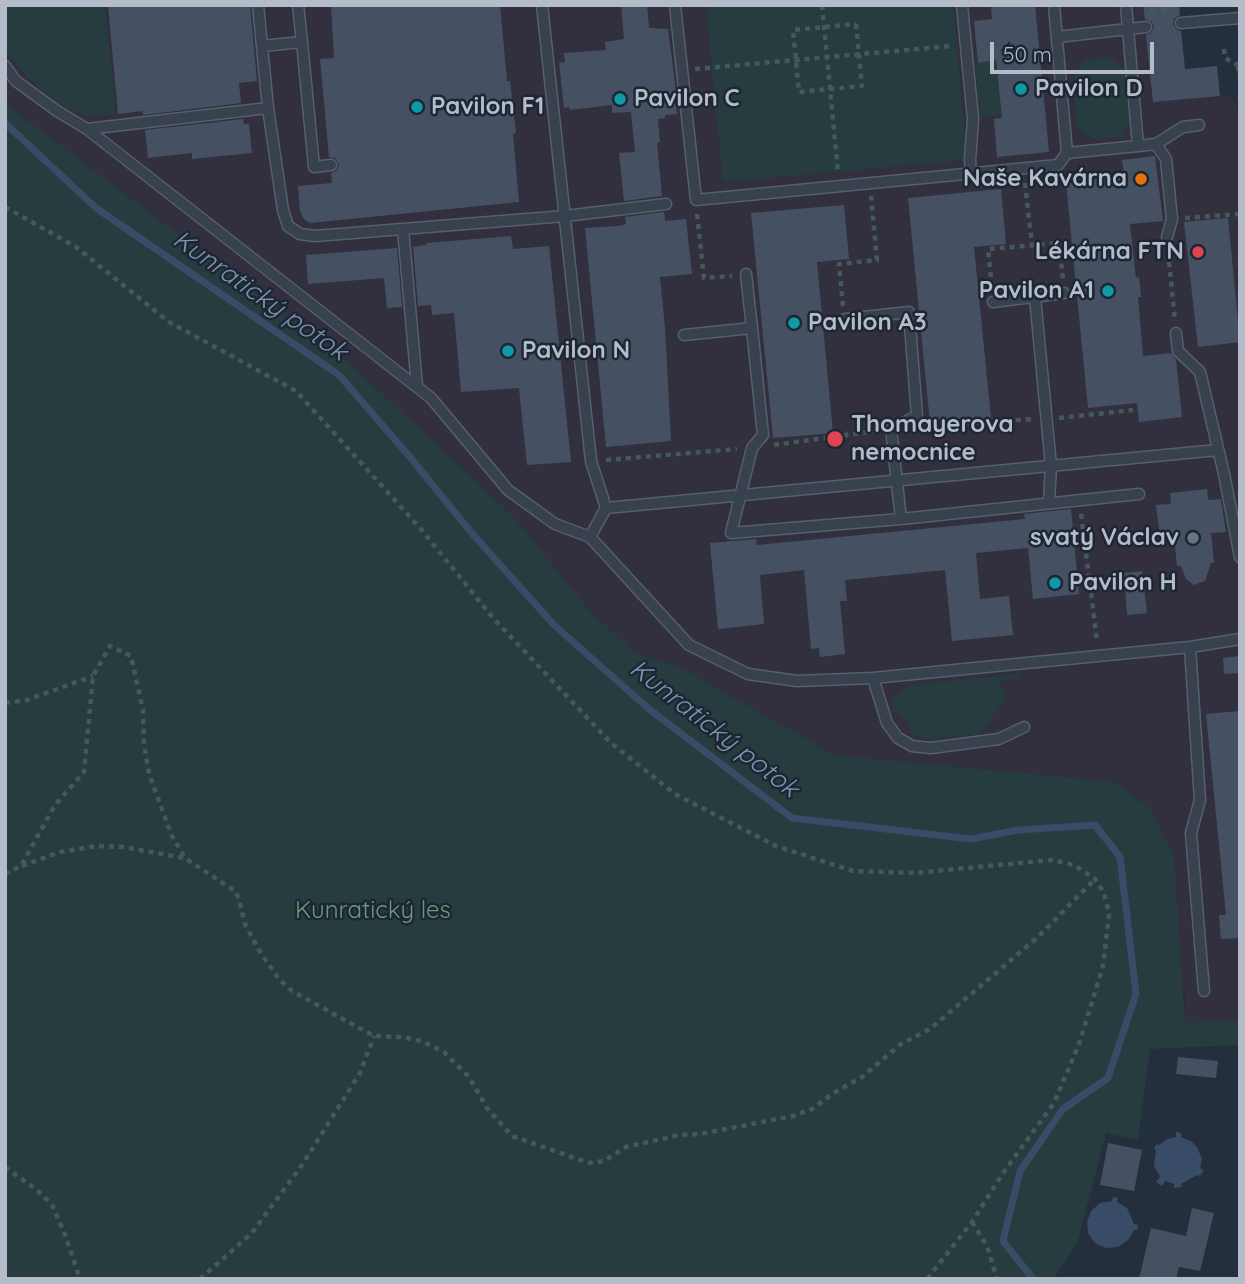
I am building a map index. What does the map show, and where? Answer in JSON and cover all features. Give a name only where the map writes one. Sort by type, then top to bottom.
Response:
[{"type":"lane","points":[[258,5],[268,108],[283,210],[288,226],[300,234],[316,236],[565,216],[666,204]]},
{"type":"lane","points":[[298,5],[314,167],[331,165]]},
{"type":"lane","points":[[542,5],[592,461],[606,508],[590,537]]},
{"type":"lane","points":[[675,5],[696,200],[1058,165],[1067,153],[1054,5]]},
{"type":"lane","points":[[962,5],[973,120],[971,174]]},
{"type":"lane","points":[[1126,5],[1138,146]]},
{"type":"lane","points":[[1181,23],[1240,18]]},
{"type":"lane","points":[[1057,37],[1146,27]]},
{"type":"lane","points":[[262,46],[302,42]]},
{"type":"lane","points":[[5,66],[16,81],[87,129],[417,386],[431,398],[508,490],[555,524],[590,537],[689,645],[748,674],[797,681],[873,678],[1190,647],[1240,639]]},
{"type":"lane","points":[[87,129],[268,108]]},
{"type":"lane","points":[[1067,153],[1156,145],[1183,127],[1199,125]]},
{"type":"lane","points":[[1156,145],[1166,159],[1172,219],[1167,237]]},
{"type":"lane","points":[[403,229],[417,386]]},
{"type":"lane","points":[[746,274],[763,435],[752,448],[731,533],[901,519],[1139,494]]},
{"type":"lane","points":[[993,302],[1064,293]]},
{"type":"lane","points":[[1035,297],[1051,466],[1049,502]]},
{"type":"lane","points":[[845,319],[909,312],[917,416],[891,429],[901,519]]},
{"type":"lane","points":[[684,335],[752,328]]},
{"type":"lane","points":[[1176,332],[1178,351],[1200,372],[1240,557]]},
{"type":"lane","points":[[606,508],[1218,450]]},
{"type":"lane","points":[[1190,647],[1200,800],[1191,833],[1203,991]]},
{"type":"lane","points":[[873,678],[887,723],[898,738],[912,746],[931,748],[999,739],[1024,727]]},
{"type":"path","points":[[822,5],[840,186]]},
{"type":"path","points":[[1141,12],[1180,8]]},
{"type":"path","points":[[856,24],[862,86],[799,92],[793,30],[824,27],[856,24]]},
{"type":"path","points":[[681,71],[966,44]]},
{"type":"path","points":[[1224,49],[1225,58],[1239,65],[1240,79]]},
{"type":"path","points":[[1024,176],[1032,245]]},
{"type":"path","points":[[845,319],[839,264],[877,260],[870,192]]},
{"type":"path","points":[[5,207],[76,247],[169,322],[296,390],[420,528],[512,638],[611,743],[675,794],[776,846],[853,871],[914,873],[1052,860],[1074,865],[1095,879],[1104,893],[1109,914],[1103,966],[1079,1044],[1054,1103],[1003,1173],[972,1222],[927,1279]]},
{"type":"path","points":[[697,209],[704,278],[746,274]]},
{"type":"path","points":[[1172,219],[1240,214]]},
{"type":"path","points":[[1167,237],[1176,332]]},
{"type":"path","points":[[993,302],[988,250],[1059,243],[1064,293]]},
{"type":"path","points":[[592,461],[752,448],[891,429],[1047,419],[1133,410]]},
{"type":"path","points":[[1080,500],[1099,656]]},
{"type":"path","points":[[21,866],[55,805],[84,772],[93,676],[110,646],[131,656],[143,710],[144,744],[149,774],[172,836],[185,859]]},
{"type":"path","points":[[5,703],[27,700],[93,676]]},
{"type":"path","points":[[5,874],[61,852],[97,845],[124,847],[185,859],[235,891],[245,924],[260,952],[279,979],[292,991],[374,1035],[422,1041],[444,1052],[469,1077],[487,1108],[512,1136],[589,1163],[604,1161],[626,1147],[679,1135],[700,1134],[793,1116],[812,1109],[862,1077],[901,1044],[930,1029],[1038,937],[1095,879]]},
{"type":"path","points":[[200,1279],[252,1233],[302,1166],[360,1073],[374,1035]]},
{"type":"path","points":[[5,1167],[37,1190],[52,1205],[80,1279]]},
{"type":"path","points":[[972,1222],[987,1247],[997,1279]]},
{"type":"shaded area","name":"Thomayerova nemocnice","points":[[5,5],[1179,5],[1185,69],[1217,66],[1220,95],[1230,97],[1237,105],[1240,138],[1240,1021],[1185,1024],[1185,994],[1115,782],[835,755],[676,665],[636,654],[589,610],[513,516],[348,362],[5,103]]},
{"type":"green space","points":[[5,5],[105,5],[116,115],[85,116],[60,104],[28,78],[5,50]]},
{"type":"green space","points":[[706,5],[953,5],[967,160],[723,182]]},
{"type":"green space","points":[[1111,57],[1125,70],[1129,123],[1119,137],[1094,140],[1077,127],[1073,75],[1084,60]]},
{"type":"green space","points":[[996,60],[1002,114],[980,117],[975,63]]},
{"type":"green space","name":"Kunratický les","points":[[5,103],[348,362],[513,516],[589,610],[636,654],[676,665],[835,755],[1115,782],[1152,810],[1174,857],[1185,1023],[1240,1021],[1240,1045],[1150,1049],[1138,1140],[1106,1133],[1077,1244],[1053,1279],[5,1279]]},
{"type":"green space","points":[[1020,674],[1020,678],[997,681],[1005,696],[1003,703],[978,735],[922,739],[910,733],[910,724],[892,710],[893,699],[909,685]]},
{"type":"water","points":[[1176,1132],[1197,1147],[1202,1159],[1200,1168],[1204,1170],[1200,1176],[1181,1184],[1182,1187],[1174,1188],[1174,1184],[1165,1181],[1162,1186],[1156,1182],[1160,1177],[1154,1166],[1154,1149],[1156,1144],[1176,1137]]},
{"type":"water","points":[[1113,1197],[1118,1198],[1117,1202],[1127,1208],[1134,1224],[1138,1225],[1128,1240],[1118,1247],[1106,1248],[1095,1243],[1088,1233],[1087,1222],[1091,1211],[1100,1203],[1112,1201]]},
{"type":"building","points":[[108,5],[250,5],[257,81],[239,83],[241,103],[143,115],[143,111],[118,114]]},
{"type":"building","name":"Pavilon F1","points":[[331,5],[500,5],[507,81],[510,81],[516,133],[513,134],[519,202],[310,223],[304,219],[300,211],[298,186],[332,183],[331,173],[336,171],[339,165],[335,158],[329,157],[320,59],[334,58]]},
{"type":"building","name":"Pavilon C","points":[[621,5],[647,5],[649,28],[668,29],[677,99],[677,114],[658,119],[660,142],[657,143],[662,196],[624,201],[619,153],[635,152],[631,112],[612,113],[612,105],[570,110],[569,107],[564,108],[559,63],[565,62],[564,53],[606,50],[605,42],[624,39]]},
{"type":"building","name":"Pavilon D","points":[[991,5],[1035,5],[1049,152],[997,157],[994,119],[1002,118],[996,60],[978,63],[974,21],[992,19]]},
{"type":"building","points":[[1143,5],[1179,5],[1180,15],[1174,19],[1173,24],[1181,31],[1185,69],[1217,66],[1220,96],[1153,102],[1146,35],[1151,33],[1154,27],[1152,22],[1145,19]]},
{"type":"building","points":[[243,119],[244,124],[249,124],[252,153],[192,159],[192,153],[148,158],[145,130]]},
{"type":"building","name":"Pavilon A1","points":[[1155,156],[1163,221],[1130,224],[1136,278],[1139,277],[1141,297],[1138,297],[1143,356],[1171,353],[1176,360],[1182,417],[1139,422],[1137,403],[1088,408],[1066,183],[1124,176],[1122,160]]},
{"type":"building","points":[[1001,189],[1006,244],[974,247],[991,418],[930,423],[908,198]]},
{"type":"building","name":"Pavilon A3","points":[[844,205],[849,259],[817,262],[833,433],[773,438],[751,213]]},
{"type":"building","points":[[664,212],[665,221],[686,219],[692,274],[660,277],[671,441],[606,447],[585,228],[619,226],[626,224],[625,217]]},
{"type":"building","points":[[1228,218],[1240,342],[1198,347],[1184,222]]},
{"type":"building","name":"Pavilon N","points":[[511,236],[513,249],[549,246],[571,462],[527,465],[519,388],[461,392],[454,313],[432,315],[431,305],[418,306],[413,247],[426,243]]},
{"type":"building","points":[[397,248],[402,307],[387,308],[384,278],[308,284],[306,255]]},
{"type":"building","name":"svatý Václav","points":[[1207,489],[1208,500],[1221,499],[1226,532],[1211,533],[1214,563],[1211,563],[1205,581],[1194,585],[1186,579],[1181,566],[1177,566],[1174,537],[1160,538],[1156,505],[1171,504],[1170,493]]},
{"type":"building","name":"Pavilon H","points":[[1071,509],[1079,594],[1033,599],[1028,548],[976,553],[980,599],[1009,596],[1013,635],[952,641],[945,570],[845,580],[847,601],[840,601],[845,654],[820,657],[819,648],[811,649],[804,570],[760,575],[764,624],[718,629],[710,543],[756,539],[757,545],[1025,519],[1024,514]]},
{"type":"building","points":[[1142,571],[1147,613],[1127,615],[1124,573]]},
{"type":"building","points":[[1240,656],[1240,673],[1224,674],[1223,658]]},
{"type":"building","points":[[1240,711],[1240,938],[1221,939],[1219,915],[1226,915],[1206,714]]},
{"type":"building","points":[[1178,1057],[1218,1061],[1216,1078],[1176,1074]]},
{"type":"building","points":[[1108,1143],[1142,1150],[1134,1191],[1100,1185]]},
{"type":"building","points":[[1192,1208],[1214,1213],[1200,1271],[1179,1267],[1176,1279],[1139,1279],[1151,1228],[1186,1236]]},
{"type":"waterway","name":"Kunratický potok","points":[[5,123],[96,208],[339,375],[470,531],[554,625],[649,709],[792,818],[971,839],[1018,830],[1095,825],[1120,857],[1136,994],[1108,1078],[1063,1109],[1020,1171],[1003,1241],[1033,1279]]},
{"type":"place","name":"Pavilon D","points":[[1021,89]]},
{"type":"place","name":"Pavilon C","points":[[620,99]]},
{"type":"place","name":"Pavilon F1","points":[[417,107]]},
{"type":"place","name":"Naše Kavárna","points":[[1141,179]]},
{"type":"place","name":"Lékárna FTN","points":[[1198,252]]},
{"type":"place","name":"Pavilon A1","points":[[1108,291]]},
{"type":"place","name":"Pavilon A3","points":[[794,323]]},
{"type":"place","name":"Pavilon N","points":[[508,351]]},
{"type":"place","name":"Thomayerova nemocnice","points":[[835,439]]},
{"type":"place","name":"svatý Václav","points":[[1193,538]]},
{"type":"place","name":"Pavilon H","points":[[1055,583]]}]
